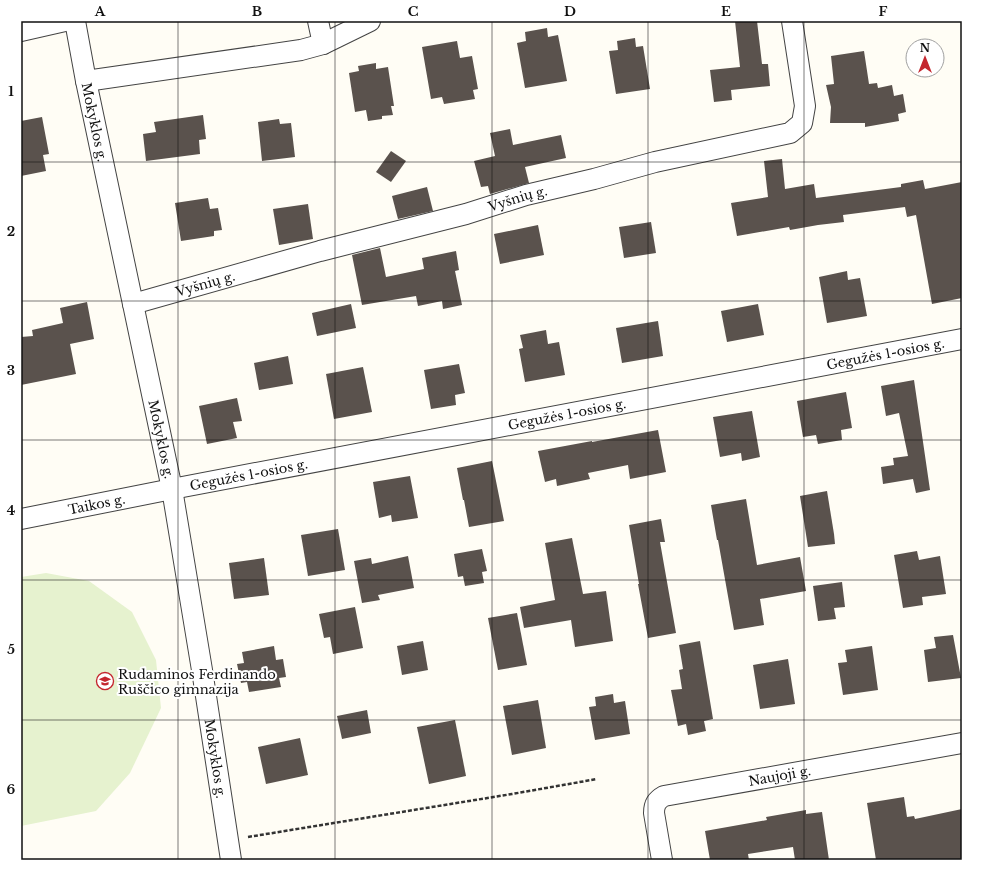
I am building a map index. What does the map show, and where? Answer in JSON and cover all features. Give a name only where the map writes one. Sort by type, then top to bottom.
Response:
[{"type":"street","points":[[21,31],[66,21]]},
{"type":"street","name":"Mokyklos g.","points":[[75,21],[132,304],[172,489],[202,670],[231,860]]},
{"type":"street","points":[[318,21],[323,44]]},
{"type":"street","points":[[86,81],[301,50],[323,44],[370,21]]},
{"type":"street","name":"Vyšnių g.","points":[[132,304],[320,251],[466,214],[526,196],[655,162],[790,133],[802,123],[805,106],[792,21]]},
{"type":"street","name":"Gegužės 1-osios g.","points":[[172,489],[962,339]]},
{"type":"street","name":"Taikos g.","points":[[21,519],[172,489]]},
{"type":"street","name":"Naujoji g.","points":[[662,860],[654,808],[659,799],[664,796],[962,743]]},
{"type":"path","points":[[228,840],[597,779]]},
{"type":"green space","points":[[46,573],[89,581],[132,612],[156,660],[161,708],[130,773],[96,811],[21,826],[21,577]]},
{"type":"building","points":[[735,21],[757,21],[762,64],[768,64],[770,86],[731,90],[732,100],[714,102],[710,70],[740,67]]},
{"type":"building","points":[[547,28],[548,37],[558,35],[567,81],[525,88],[517,43],[526,41],[525,32]]},
{"type":"building","points":[[635,38],[636,47],[643,46],[650,89],[616,94],[609,51],[618,50],[617,41]]},
{"type":"building","points":[[457,41],[460,58],[472,56],[478,89],[473,90],[475,99],[444,104],[442,97],[431,99],[422,47]]},
{"type":"building","points":[[864,51],[869,84],[877,83],[878,88],[892,85],[894,96],[903,94],[906,112],[898,114],[899,121],[865,127],[865,123],[830,123],[831,107],[826,85],[834,84],[831,56]]},
{"type":"building","points":[[376,63],[376,69],[388,67],[394,106],[391,106],[393,115],[382,116],[382,119],[368,121],[366,110],[355,112],[349,73],[359,71],[358,66]]},
{"type":"building","points":[[203,115],[206,139],[199,140],[200,154],[146,161],[143,134],[156,132],[154,122]]},
{"type":"building","points":[[42,117],[49,154],[43,155],[46,171],[21,176],[21,121]]},
{"type":"building","points":[[279,119],[280,124],[291,123],[295,157],[262,161],[258,122]]},
{"type":"building","points":[[510,129],[513,145],[561,135],[566,158],[525,167],[529,183],[490,194],[488,186],[481,187],[474,161],[495,156],[490,133]]},
{"type":"building","points":[[391,151],[406,161],[391,182],[376,172]]},
{"type":"building","points":[[782,159],[785,189],[814,184],[816,198],[901,187],[901,184],[923,180],[925,189],[962,182],[962,298],[932,304],[916,215],[907,217],[905,207],[843,215],[844,222],[790,230],[789,227],[737,236],[731,203],[768,197],[764,161]]},
{"type":"building","points":[[427,187],[433,211],[398,219],[392,196]]},
{"type":"building","points":[[208,198],[210,209],[218,208],[222,230],[214,231],[214,236],[181,241],[175,203]]},
{"type":"building","points":[[308,204],[313,239],[279,245],[273,209]]},
{"type":"building","points":[[651,222],[656,253],[624,258],[619,227]]},
{"type":"building","points":[[538,225],[544,255],[500,264],[494,234]]},
{"type":"building","points":[[380,248],[386,277],[424,269],[422,258],[456,251],[459,270],[455,271],[462,305],[443,309],[442,301],[418,306],[416,296],[362,305],[352,255]]},
{"type":"building","points":[[847,271],[848,280],[860,278],[867,316],[827,323],[819,277]]},
{"type":"building","points":[[87,302],[94,339],[70,344],[76,374],[21,385],[21,337],[33,336],[32,330],[63,323],[60,308]]},
{"type":"building","points":[[351,304],[356,328],[317,336],[312,313]]},
{"type":"building","points":[[758,304],[764,335],[727,342],[721,311]]},
{"type":"building","points":[[658,321],[663,356],[622,363],[616,328]]},
{"type":"building","points":[[546,330],[548,344],[559,342],[565,375],[525,382],[519,349],[523,348],[520,335]]},
{"type":"building","points":[[288,356],[293,384],[259,390],[254,363]]},
{"type":"building","points":[[459,364],[465,393],[455,395],[456,405],[431,409],[424,370]]},
{"type":"building","points":[[363,367],[372,412],[334,419],[326,374]]},
{"type":"building","points":[[914,380],[930,490],[916,493],[913,479],[883,484],[881,467],[894,465],[893,458],[908,456],[899,413],[886,416],[881,386]]},
{"type":"building","points":[[846,392],[852,428],[841,430],[842,440],[818,444],[816,435],[803,437],[797,401]]},
{"type":"building","points":[[237,398],[242,421],[233,422],[237,438],[207,444],[199,406]]},
{"type":"building","points":[[752,411],[760,457],[742,461],[741,453],[720,457],[713,417]]},
{"type":"building","points":[[658,430],[666,472],[630,479],[628,465],[588,473],[590,479],[557,486],[556,479],[545,482],[538,451]]},
{"type":"building","points":[[492,461],[504,521],[469,527],[457,468]]},
{"type":"building","points":[[410,476],[418,518],[392,522],[391,515],[379,518],[373,482]]},
{"type":"building","points":[[827,491],[835,544],[808,547],[800,496]]},
{"type":"building","points":[[746,499],[757,565],[800,557],[806,591],[760,599],[764,625],[734,630],[711,505]]},
{"type":"building","points":[[661,519],[665,542],[660,542],[676,633],[648,638],[629,525]]},
{"type":"building","points":[[338,529],[345,570],[308,576],[301,535]]},
{"type":"building","points":[[572,538],[583,594],[606,591],[613,641],[575,647],[571,620],[524,628],[520,607],[555,600],[545,543]]},
{"type":"building","points":[[482,549],[487,571],[482,572],[484,583],[465,586],[463,576],[458,577],[454,554]]},
{"type":"building","points":[[917,551],[919,560],[940,556],[946,594],[922,597],[923,605],[903,608],[894,555]]},
{"type":"building","points":[[408,556],[414,588],[378,595],[380,600],[362,603],[354,561],[371,558],[372,564]]},
{"type":"building","points":[[264,558],[269,595],[234,599],[229,563]]},
{"type":"building","points":[[842,582],[845,607],[834,608],[836,619],[818,621],[813,586]]},
{"type":"building","points":[[355,607],[363,648],[333,654],[330,637],[324,638],[319,614]]},
{"type":"building","points":[[517,613],[527,665],[498,670],[488,618]]},
{"type":"building","points":[[953,635],[961,678],[928,682],[924,650],[936,648],[934,637]]},
{"type":"building","points":[[423,641],[428,670],[402,675],[397,646]]},
{"type":"building","points":[[700,641],[713,719],[704,721],[706,731],[688,735],[686,724],[678,726],[671,690],[682,689],[679,670],[683,669],[679,645]]},
{"type":"building","points":[[274,646],[276,660],[283,659],[286,677],[279,678],[281,687],[249,692],[247,682],[241,683],[237,664],[244,663],[242,652]]},
{"type":"building","points":[[872,646],[878,690],[843,695],[838,663],[847,662],[845,650]]},
{"type":"building","points":[[788,659],[795,704],[760,709],[753,665]]},
{"type":"building","points":[[613,694],[614,703],[625,701],[630,734],[595,740],[589,707],[596,706],[595,697]]},
{"type":"building","points":[[538,700],[546,748],[512,755],[503,706]]},
{"type":"building","points":[[367,710],[371,733],[342,739],[337,716]]},
{"type":"building","points":[[455,720],[466,776],[429,784],[417,727]]},
{"type":"building","points":[[300,738],[308,775],[266,784],[258,747]]},
{"type":"building","points":[[904,797],[907,817],[914,816],[915,819],[962,809],[962,860],[876,860],[867,803]]},
{"type":"building","points":[[806,810],[806,814],[822,812],[829,860],[795,860],[793,847],[748,854],[749,860],[710,860],[705,831],[767,820],[766,817]]},
{"type":"place","name":"Rudaminos Ferdinando Ruščico gimnazija","points":[[105,681]]}]
